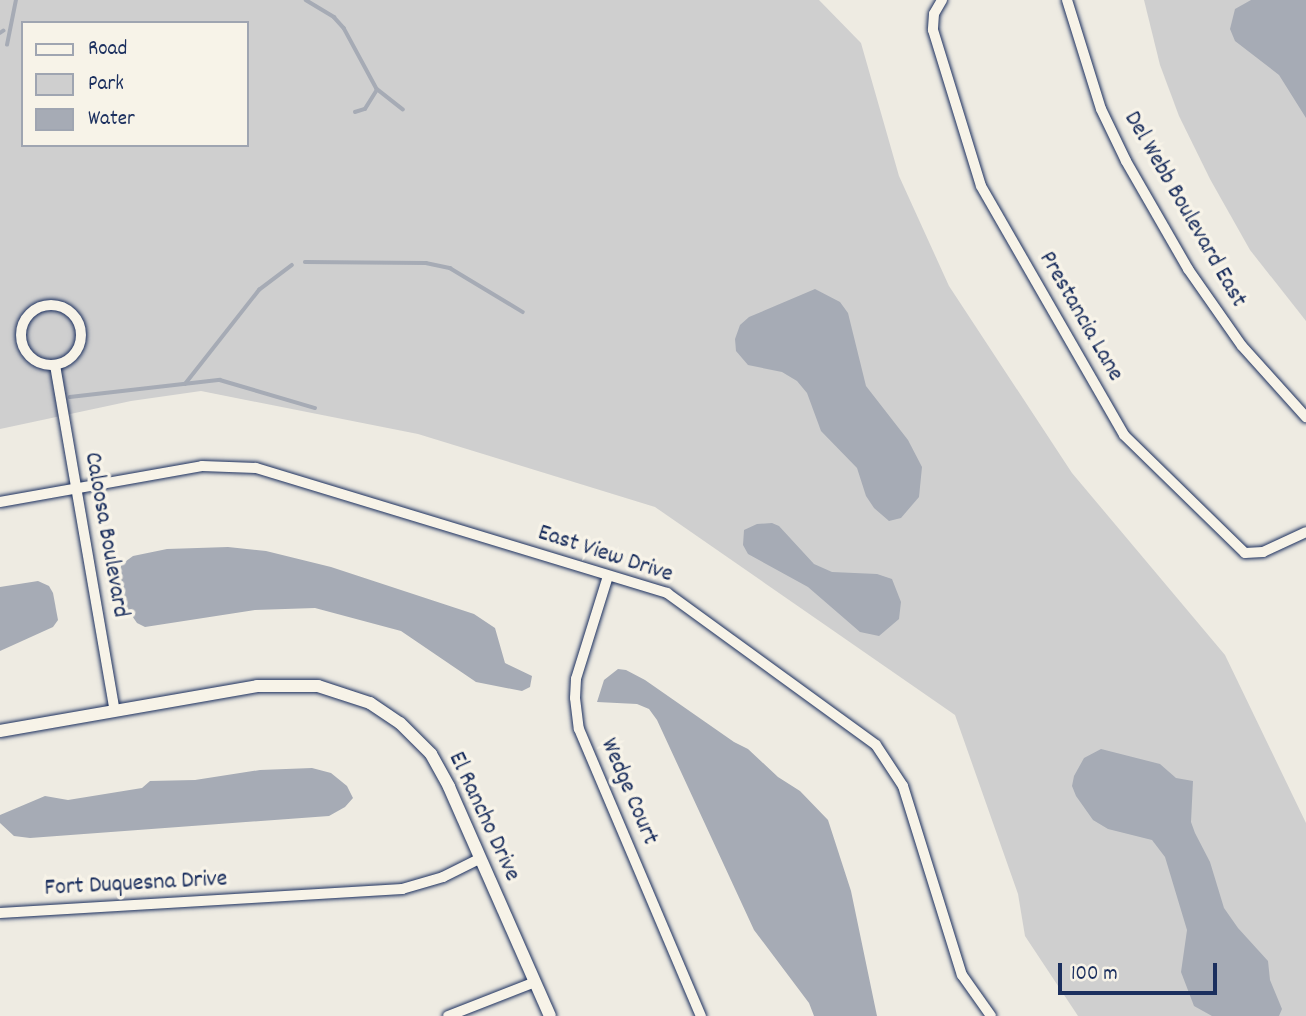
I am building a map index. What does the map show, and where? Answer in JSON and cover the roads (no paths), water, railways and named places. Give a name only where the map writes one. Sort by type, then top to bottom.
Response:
[{"type":"street","name":"Prestancia Lane","points":[[942,0],[934,14],[933,30],[981,186],[1124,435],[1245,553],[1263,552],[1306,532]]},
{"type":"street","name":"Del Webb Boulevard East","points":[[1067,0],[1101,109],[1126,161],[1188,269],[1242,346],[1306,417]]},
{"type":"street","points":[[46,305],[64,308],[72,314],[81,331],[78,349],[64,362],[55,365],[46,365],[29,357],[21,341],[23,322],[36,308],[46,305]]},
{"type":"street","name":"Caloosa Boulevard","points":[[55,365],[115,711]]},
{"type":"street","name":"East View Drive","points":[[0,502],[202,466],[256,468],[667,593],[876,745],[903,786],[962,975],[991,1016]]},
{"type":"street","name":"Wedge Court","points":[[608,576],[576,679],[575,698],[579,729],[701,1016]]},
{"type":"street","name":"El Rancho Drive","points":[[0,731],[257,686],[318,686],[370,703],[400,723],[431,754],[450,787],[550,1016]]},
{"type":"street","name":"Fort Duquesna Drive","points":[[0,913],[274,899],[402,889],[443,877],[481,858]]},
{"type":"street","points":[[448,1016],[536,982]]},
{"type":"water","points":[[1251,0],[1306,0],[1306,118],[1279,75],[1235,41],[1230,29],[1235,9]]},
{"type":"water","points":[[815,289],[840,302],[848,313],[866,386],[908,440],[922,467],[919,497],[901,518],[889,521],[874,508],[866,496],[857,468],[821,431],[807,393],[797,381],[782,372],[748,365],[736,351],[735,339],[740,325],[749,317]]},
{"type":"water","points":[[772,523],[779,526],[814,564],[832,572],[877,574],[892,579],[901,602],[899,619],[879,636],[860,632],[808,587],[748,554],[743,545],[744,530],[757,524]]},
{"type":"water","points":[[228,547],[266,551],[331,567],[474,614],[495,628],[505,663],[532,676],[530,687],[522,691],[476,682],[401,631],[315,608],[255,610],[145,627],[137,623],[121,600],[117,576],[122,564],[133,556],[167,549]]},
{"type":"water","points":[[38,581],[49,586],[53,593],[58,620],[53,627],[0,651],[0,587]]},
{"type":"water","points":[[618,669],[645,680],[748,749],[778,777],[800,791],[828,820],[851,891],[877,1016],[814,1016],[809,1003],[754,930],[657,720],[649,709],[637,704],[597,702],[604,680]]},
{"type":"water","points":[[1101,749],[1160,764],[1176,778],[1193,781],[1191,822],[1195,833],[1210,862],[1224,908],[1268,961],[1270,980],[1282,1009],[1279,1016],[1212,1016],[1194,1006],[1181,972],[1187,930],[1165,857],[1152,840],[1108,829],[1093,820],[1072,786],[1074,776],[1084,758]]},
{"type":"water","points":[[312,768],[331,773],[347,786],[353,798],[345,807],[329,816],[30,838],[14,836],[0,823],[0,815],[45,796],[68,800],[142,788],[150,781],[195,780],[260,770]]},
{"type":"waterway","points":[[7,45],[16,0]]},
{"type":"waterway","points":[[306,0],[334,17],[344,28],[377,89],[403,109]]},
{"type":"waterway","points":[[355,112],[365,109],[377,90]]},
{"type":"waterway","points":[[305,262],[426,263],[450,268],[523,312]]},
{"type":"waterway","points":[[185,384],[259,290],[292,265]]},
{"type":"waterway","points":[[70,397],[220,380],[315,408]]}]
